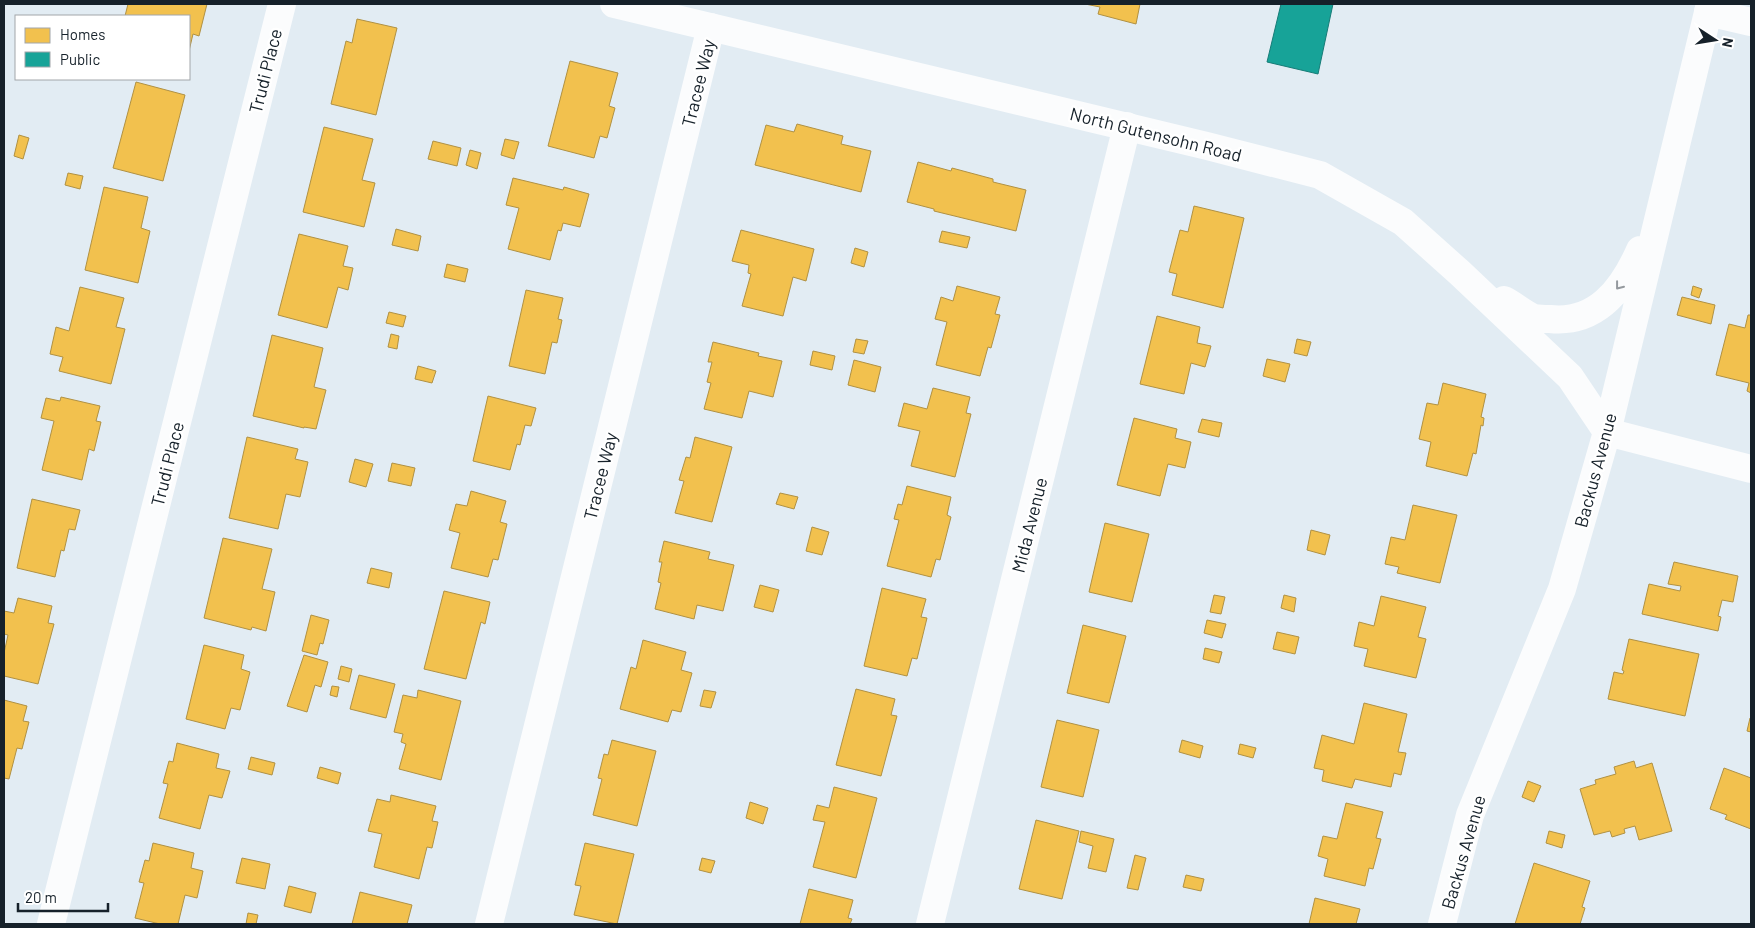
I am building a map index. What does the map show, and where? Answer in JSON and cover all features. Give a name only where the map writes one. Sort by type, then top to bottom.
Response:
[{"type":"street","name":"Trudi Place","points":[[51,924],[282,4]]},
{"type":"street","name":"North Gutensohn Road","points":[[614,4],[1127,126],[1320,175],[1403,222],[1460,273],[1570,378],[1607,432]]},
{"type":"street","points":[[1709,8],[1751,22]]},
{"type":"street","name":"Backus Avenue","points":[[1442,924],[1470,815],[1562,589],[1607,432],[1709,8]]},
{"type":"street","name":"Tracee Way","points":[[489,924],[711,27]]},
{"type":"street","name":"Mida Avenue","points":[[930,924],[1127,126]]},
{"type":"street","points":[[1460,273],[1535,318],[1561,321],[1584,316],[1608,300],[1630,273],[1663,196]]},
{"type":"street","points":[[1607,432],[1751,469]]},
{"type":"building: Homes","points":[[128,4],[207,4],[199,36],[193,34],[190,47],[190,15],[125,15]]},
{"type":"building: Homes","points":[[1085,4],[1140,4],[1136,24],[1098,14],[1100,7]]},
{"type":"building: Homes","points":[[357,19],[397,28],[376,115],[331,104],[346,41],[352,43]]},
{"type":"building: Homes","points":[[570,61],[618,73],[609,106],[615,108],[607,138],[600,136],[594,158],[548,146]]},
{"type":"building: Homes","points":[[136,82],[185,95],[163,181],[113,168]]},
{"type":"building: Homes","points":[[797,124],[843,136],[841,144],[871,151],[861,192],[755,165],[766,125],[794,132]]},
{"type":"building: Homes","points":[[324,127],[373,139],[362,180],[375,183],[364,227],[303,212]]},
{"type":"building: Homes","points":[[19,135],[29,138],[23,159],[14,156]]},
{"type":"building: Homes","points":[[505,139],[519,142],[514,159],[501,155]]},
{"type":"building: Homes","points":[[433,141],[461,148],[457,166],[428,159]]},
{"type":"building: Homes","points":[[470,150],[481,153],[477,169],[466,165]]},
{"type":"building: Homes","points":[[918,162],[951,171],[952,168],[993,179],[993,182],[1026,190],[1016,231],[934,211],[934,209],[907,202]]},
{"type":"building: Homes","points":[[68,173],[83,176],[80,189],[65,185]]},
{"type":"building: Homes","points":[[513,178],[563,190],[564,187],[589,194],[580,227],[563,223],[561,231],[558,230],[550,260],[508,249],[519,208],[506,205]]},
{"type":"building: Homes","points":[[104,187],[148,197],[141,228],[150,231],[138,283],[85,270]]},
{"type":"building: Homes","points":[[1194,206],[1244,218],[1223,308],[1172,295],[1177,274],[1169,272],[1180,230],[1188,232]]},
{"type":"building: Homes","points":[[396,229],[421,236],[418,251],[392,245]]},
{"type":"building: Homes","points":[[741,230],[814,249],[806,281],[793,277],[783,316],[742,306],[751,274],[748,273],[749,265],[732,261]]},
{"type":"building: Homes","points":[[942,231],[970,237],[967,248],[939,242]]},
{"type":"building: Homes","points":[[299,234],[348,246],[343,266],[353,268],[348,290],[338,287],[327,328],[278,315]]},
{"type":"building: Homes","points":[[855,248],[868,252],[864,267],[851,263]]},
{"type":"building: Homes","points":[[447,264],[468,269],[465,282],[444,277]]},
{"type":"building: Homes","points":[[957,286],[1000,297],[995,314],[1000,315],[991,348],[988,347],[980,376],[936,365],[947,322],[935,319],[941,297],[953,301]]},
{"type":"building: Homes","points":[[1693,286],[1702,289],[1699,298],[1691,295]]},
{"type":"building: Homes","points":[[80,287],[124,298],[116,327],[125,329],[111,384],[59,371],[63,357],[50,354],[56,327],[69,331]]},
{"type":"building: Homes","points":[[526,290],[563,298],[558,319],[562,320],[557,343],[552,342],[545,374],[509,366]]},
{"type":"building: Homes","points":[[1682,297],[1715,305],[1711,324],[1677,315]]},
{"type":"building: Homes","points":[[389,312],[406,316],[403,327],[386,323]]},
{"type":"building: Homes","points":[[1748,315],[1751,315],[1751,393],[1747,391],[1749,383],[1716,375],[1729,324],[1745,328]]},
{"type":"building: Homes","points":[[1157,316],[1200,327],[1197,343],[1211,346],[1205,367],[1191,363],[1184,394],[1140,384]]},
{"type":"building: Homes","points":[[391,334],[399,336],[397,349],[388,347]]},
{"type":"building: Homes","points":[[272,335],[323,348],[314,387],[326,390],[316,429],[253,416]]},
{"type":"building: Homes","points":[[856,339],[868,341],[864,354],[853,352]]},
{"type":"building: Homes","points":[[1297,339],[1311,342],[1307,356],[1294,353]]},
{"type":"building: Homes","points":[[713,342],[759,353],[758,356],[782,361],[773,397],[749,391],[742,418],[704,409],[711,383],[707,382],[712,362],[708,362]]},
{"type":"building: Homes","points":[[813,351],[835,356],[832,370],[810,365]]},
{"type":"building: Homes","points":[[1267,359],[1290,364],[1285,382],[1263,376]]},
{"type":"building: Homes","points":[[854,360],[881,367],[875,392],[848,385]]},
{"type":"building: Homes","points":[[418,366],[436,371],[432,383],[415,379]]},
{"type":"building: Homes","points":[[1443,383],[1486,394],[1481,417],[1484,418],[1483,426],[1481,425],[1476,454],[1473,453],[1467,476],[1426,466],[1431,442],[1419,439],[1427,403],[1438,405]]},
{"type":"building: Homes","points":[[933,388],[970,397],[966,413],[971,414],[955,477],[911,466],[920,431],[898,426],[904,403],[927,409]]},
{"type":"building: Homes","points":[[488,396],[536,408],[531,426],[525,425],[520,445],[517,444],[510,470],[473,461]]},
{"type":"building: Homes","points":[[61,397],[100,406],[96,421],[101,422],[94,451],[89,449],[82,480],[42,470],[54,421],[41,418],[46,398],[60,401]]},
{"type":"building: Homes","points":[[1134,418],[1177,429],[1175,438],[1191,442],[1185,468],[1168,464],[1160,496],[1117,485]]},
{"type":"building: Homes","points":[[1202,419],[1222,423],[1219,437],[1198,432]]},
{"type":"building: Homes","points":[[247,437],[298,449],[295,459],[308,462],[300,497],[286,494],[278,529],[229,518]]},
{"type":"building: Homes","points":[[695,437],[732,447],[712,522],[675,513],[684,481],[679,480],[686,457],[690,458]]},
{"type":"building: Homes","points":[[355,459],[373,464],[366,487],[349,482]]},
{"type":"building: Homes","points":[[392,463],[415,468],[411,486],[388,481]]},
{"type":"building: Homes","points":[[907,486],[951,497],[947,515],[951,517],[940,560],[936,559],[931,577],[887,566],[899,520],[894,519],[898,504],[902,505]]},
{"type":"building: Homes","points":[[471,491],[506,501],[500,522],[507,524],[498,560],[493,559],[488,577],[451,568],[460,533],[449,530],[456,504],[467,506]]},
{"type":"building: Homes","points":[[780,493],[798,497],[794,509],[776,504]]},
{"type":"building: Homes","points":[[32,499],[80,510],[75,530],[69,529],[64,551],[61,550],[55,577],[17,568]]},
{"type":"building: Homes","points":[[1413,505],[1457,515],[1440,583],[1397,573],[1399,567],[1385,564],[1391,537],[1405,540]]},
{"type":"building: Homes","points":[[1105,523],[1149,534],[1132,602],[1089,592]]},
{"type":"building: Homes","points":[[812,527],[829,532],[822,555],[806,551]]},
{"type":"building: Homes","points":[[1311,530],[1330,535],[1325,555],[1307,550]]},
{"type":"building: Homes","points":[[223,538],[272,549],[262,589],[275,592],[266,631],[252,627],[251,630],[204,618]]},
{"type":"building: Homes","points":[[664,541],[710,552],[708,559],[734,565],[723,611],[697,605],[694,619],[655,609],[661,583],[658,582],[662,562],[659,562]]},
{"type":"building: Homes","points":[[1674,562],[1738,576],[1733,602],[1722,600],[1718,616],[1721,617],[1718,631],[1642,614],[1649,584],[1680,591],[1681,586],[1668,584]]},
{"type":"building: Homes","points":[[371,568],[392,573],[389,588],[367,583]]},
{"type":"building: Homes","points":[[760,585],[779,590],[773,612],[754,607]]},
{"type":"building: Homes","points":[[882,588],[926,599],[921,617],[927,618],[917,659],[912,658],[907,676],[864,666]]},
{"type":"building: Homes","points":[[444,591],[490,602],[485,624],[481,622],[466,679],[424,669]]},
{"type":"building: Homes","points":[[1214,595],[1225,597],[1221,614],[1210,612]]},
{"type":"building: Homes","points":[[1284,595],[1296,598],[1294,612],[1281,608]]},
{"type":"building: Homes","points":[[1381,596],[1426,607],[1418,637],[1426,639],[1416,678],[1364,666],[1368,649],[1354,646],[1359,622],[1374,626]]},
{"type":"building: Homes","points":[[18,598],[52,606],[48,623],[54,624],[38,684],[4,676],[4,653],[8,635],[4,634],[4,611],[14,613]]},
{"type":"building: Homes","points":[[311,615],[329,620],[323,644],[320,643],[317,655],[302,651]]},
{"type":"building: Homes","points":[[1207,620],[1226,624],[1222,638],[1204,633]]},
{"type":"building: Homes","points":[[1083,625],[1126,636],[1109,703],[1067,693]]},
{"type":"building: Homes","points":[[1277,632],[1299,637],[1295,654],[1273,649]]},
{"type":"building: Homes","points":[[1629,639],[1699,654],[1685,716],[1608,699],[1614,672],[1623,674],[1624,671],[1622,670]]},
{"type":"building: Homes","points":[[643,640],[686,652],[681,670],[692,673],[681,712],[672,710],[668,722],[620,709],[631,667],[636,669]]},
{"type":"building: Homes","points":[[204,645],[244,655],[241,669],[250,672],[240,710],[231,708],[225,729],[186,719]]},
{"type":"building: Homes","points":[[1205,648],[1222,652],[1219,663],[1203,659]]},
{"type":"building: Homes","points":[[304,655],[328,662],[321,687],[315,685],[307,712],[287,706]]},
{"type":"building: Homes","points":[[341,666],[352,669],[349,682],[338,679]]},
{"type":"building: Homes","points":[[359,675],[395,684],[386,718],[350,709]]},
{"type":"building: Homes","points":[[332,686],[339,687],[337,697],[330,695]]},
{"type":"building: Homes","points":[[856,689],[895,699],[891,715],[897,716],[881,776],[836,765]]},
{"type":"building: Homes","points":[[418,690],[461,701],[441,780],[399,769],[406,744],[401,742],[403,734],[394,732],[403,695],[417,698]]},
{"type":"building: Homes","points":[[704,690],[716,692],[711,708],[700,706]]},
{"type":"building: Homes","points":[[4,700],[27,706],[23,721],[29,722],[22,749],[17,748],[9,779],[4,778]]},
{"type":"building: Homes","points":[[1364,703],[1407,714],[1398,752],[1406,753],[1401,775],[1394,773],[1391,787],[1355,779],[1352,788],[1322,781],[1324,770],[1314,768],[1322,735],[1354,744]]},
{"type":"building: Homes","points":[[1751,718],[1751,732],[1747,731]]},
{"type":"building: Homes","points":[[1057,720],[1099,730],[1083,797],[1041,787]]},
{"type":"building: Homes","points":[[612,740],[656,751],[637,826],[593,815],[602,779],[598,778],[604,754],[608,755]]},
{"type":"building: Homes","points":[[1182,740],[1203,746],[1200,758],[1179,752]]},
{"type":"building: Homes","points":[[177,743],[219,754],[216,768],[230,771],[222,798],[209,795],[200,829],[159,818],[168,784],[163,783],[169,761],[173,762]]},
{"type":"building: Homes","points":[[1240,744],[1256,748],[1253,758],[1238,754]]},
{"type":"building: Homes","points":[[251,757],[275,763],[272,775],[248,769]]},
{"type":"building: Homes","points":[[1634,761],[1636,768],[1652,763],[1672,831],[1639,840],[1635,826],[1624,829],[1625,833],[1612,837],[1610,831],[1594,835],[1580,789],[1596,784],[1595,780],[1616,774],[1614,767]]},
{"type":"building: Homes","points":[[320,767],[341,773],[338,784],[317,778]]},
{"type":"building: Homes","points":[[1724,768],[1751,778],[1751,829],[1725,819],[1727,815],[1710,809]]},
{"type":"building: Homes","points":[[1528,781],[1541,786],[1534,802],[1522,797]]},
{"type":"building: Homes","points":[[834,787],[877,798],[856,878],[813,867],[825,822],[813,820],[817,805],[829,808]]},
{"type":"building: Homes","points":[[391,795],[436,806],[432,821],[438,822],[432,848],[427,847],[419,879],[374,867],[382,834],[368,831],[377,799],[390,802]]},
{"type":"building: Homes","points":[[750,802],[768,808],[763,824],[746,818]]},
{"type":"building: Homes","points":[[1346,803],[1383,812],[1376,838],[1381,839],[1373,869],[1369,868],[1365,886],[1324,876],[1328,859],[1318,856],[1323,836],[1337,839]]},
{"type":"building: Homes","points":[[1036,820],[1079,831],[1062,899],[1019,889]]},
{"type":"building: Homes","points":[[1081,831],[1114,839],[1106,872],[1088,868],[1093,846],[1079,842]]},
{"type":"building: Homes","points":[[1549,831],[1565,835],[1562,848],[1546,843]]},
{"type":"building: Homes","points":[[153,843],[194,853],[191,868],[203,871],[197,898],[185,895],[178,924],[160,924],[135,918],[144,883],[139,882],[145,860],[149,861]]},
{"type":"building: Homes","points":[[585,843],[634,854],[617,924],[574,915],[581,886],[575,885]]},
{"type":"building: Homes","points":[[1135,855],[1146,858],[1138,890],[1127,888]]},
{"type":"building: Homes","points":[[242,858],[270,864],[265,889],[236,883]]},
{"type":"building: Homes","points":[[702,858],[715,861],[711,873],[699,870]]},
{"type":"building: Homes","points":[[1534,863],[1590,881],[1582,907],[1585,908],[1580,924],[1515,924]]},
{"type":"building: Homes","points":[[1186,875],[1204,879],[1201,891],[1183,887]]},
{"type":"building: Homes","points":[[289,886],[316,893],[311,913],[284,906]]},
{"type":"building: Homes","points":[[809,889],[853,900],[848,918],[852,919],[850,924],[800,924]]},
{"type":"building: Homes","points":[[360,892],[412,905],[407,924],[352,924]]},
{"type":"building: Homes","points":[[1315,898],[1360,909],[1356,924],[1309,924]]},
{"type":"building: Homes","points":[[248,913],[258,915],[256,924],[246,924]]},
{"type":"building: Public","points":[[1281,4],[1333,4],[1318,74],[1267,62]]}]
